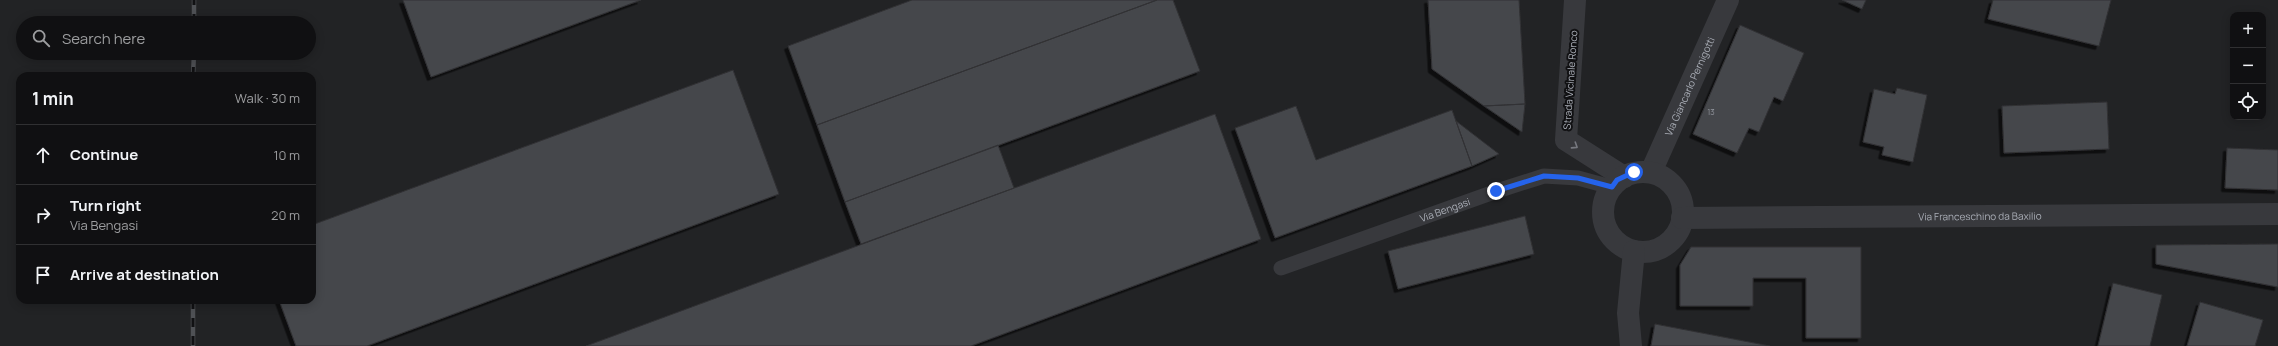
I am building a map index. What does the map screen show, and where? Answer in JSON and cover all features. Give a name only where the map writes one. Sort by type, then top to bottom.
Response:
[{"type":"street","name":"Strada Vicinale Ronco","points":[[1575,0],[1566,140],[1618,182]]},
{"type":"street","name":"Via Giancarlo Pernigotti","points":[[1651,172],[1728,0]]},
{"type":"street","points":[[1634,172],[1651,172],[1668,180],[1679,194],[1683,212],[1682,218],[1679,229],[1668,243],[1651,251],[1634,251],[1617,243],[1606,229],[1602,212],[1606,194],[1618,182],[1634,172]]},
{"type":"street","name":"Via Franceschino da Baxilio","points":[[1682,218],[2278,214]]},
{"type":"street","points":[[1631,346],[1628,313],[1634,251]]},
{"type":"lane","name":"Via Bengasi","points":[[1281,268],[1496,191],[1544,176],[1618,182]]},
{"type":"shaded area","points":[[0,0],[2278,0],[2278,346],[0,346]]},
{"type":"building","points":[[403,0],[641,0],[431,77]]},
{"type":"building","points":[[912,0],[1157,0],[817,125],[788,46]]},
{"type":"building","points":[[1157,0],[1173,0],[1200,71],[845,202],[817,125]]},
{"type":"building","points":[[1428,0],[1519,0],[1525,104],[1484,106],[1432,69]]},
{"type":"building","points":[[1842,0],[1866,0],[1862,9]]},
{"type":"building","points":[[1993,0],[2111,0],[2099,46],[1988,19]]},
{"type":"building","points":[[1740,25],[1804,53],[1783,101],[1774,97],[1759,132],[1749,128],[1737,153],[1693,134]]},
{"type":"building","points":[[733,70],[779,194],[367,346],[296,346],[280,304],[316,304],[316,224]]},
{"type":"building","points":[[1897,88],[1927,95],[1913,162],[1882,155],[1884,147],[1863,142],[1874,89],[1895,94]]},
{"type":"building","points":[[2107,102],[2109,149],[2004,153],[2002,106]]},
{"type":"building","points":[[1525,104],[1522,132],[1484,106]]},
{"type":"building","points":[[1296,106],[1316,160],[1452,110],[1472,166],[1275,238],[1235,128]]},
{"type":"building","points":[[1215,114],[1261,239],[971,346],[586,346]]},
{"type":"building","points":[[1456,121],[1499,154],[1472,166]]},
{"type":"building","points":[[998,145],[1014,188],[861,244],[845,202]]},
{"type":"building","points":[[2227,148],[2278,150],[2278,190],[2225,188]]},
{"type":"building","points":[[1525,216],[1534,254],[1398,289],[1388,251]]},
{"type":"building","points":[[2278,244],[2278,287],[2156,264],[2156,245]]},
{"type":"building","points":[[1691,247],[1861,247],[1861,338],[1806,338],[1806,278],[1753,278],[1753,306],[1680,306],[1680,265]]},
{"type":"building","points":[[2113,283],[2162,295],[2150,346],[2098,346]]},
{"type":"building","points":[[2200,302],[2263,320],[2255,346],[2187,346]]},
{"type":"building","points":[[1655,324],[1770,346],[1651,346]]},
{"type":"railway","points":[[194,0],[194,16]]},
{"type":"railway","points":[[193,72],[194,60]]},
{"type":"railway","points":[[193,304],[193,346]]},
{"type":"route","points":[[1496,191],[1544,176],[1578,178],[1612,187],[1617,180],[1634,172]]}]
